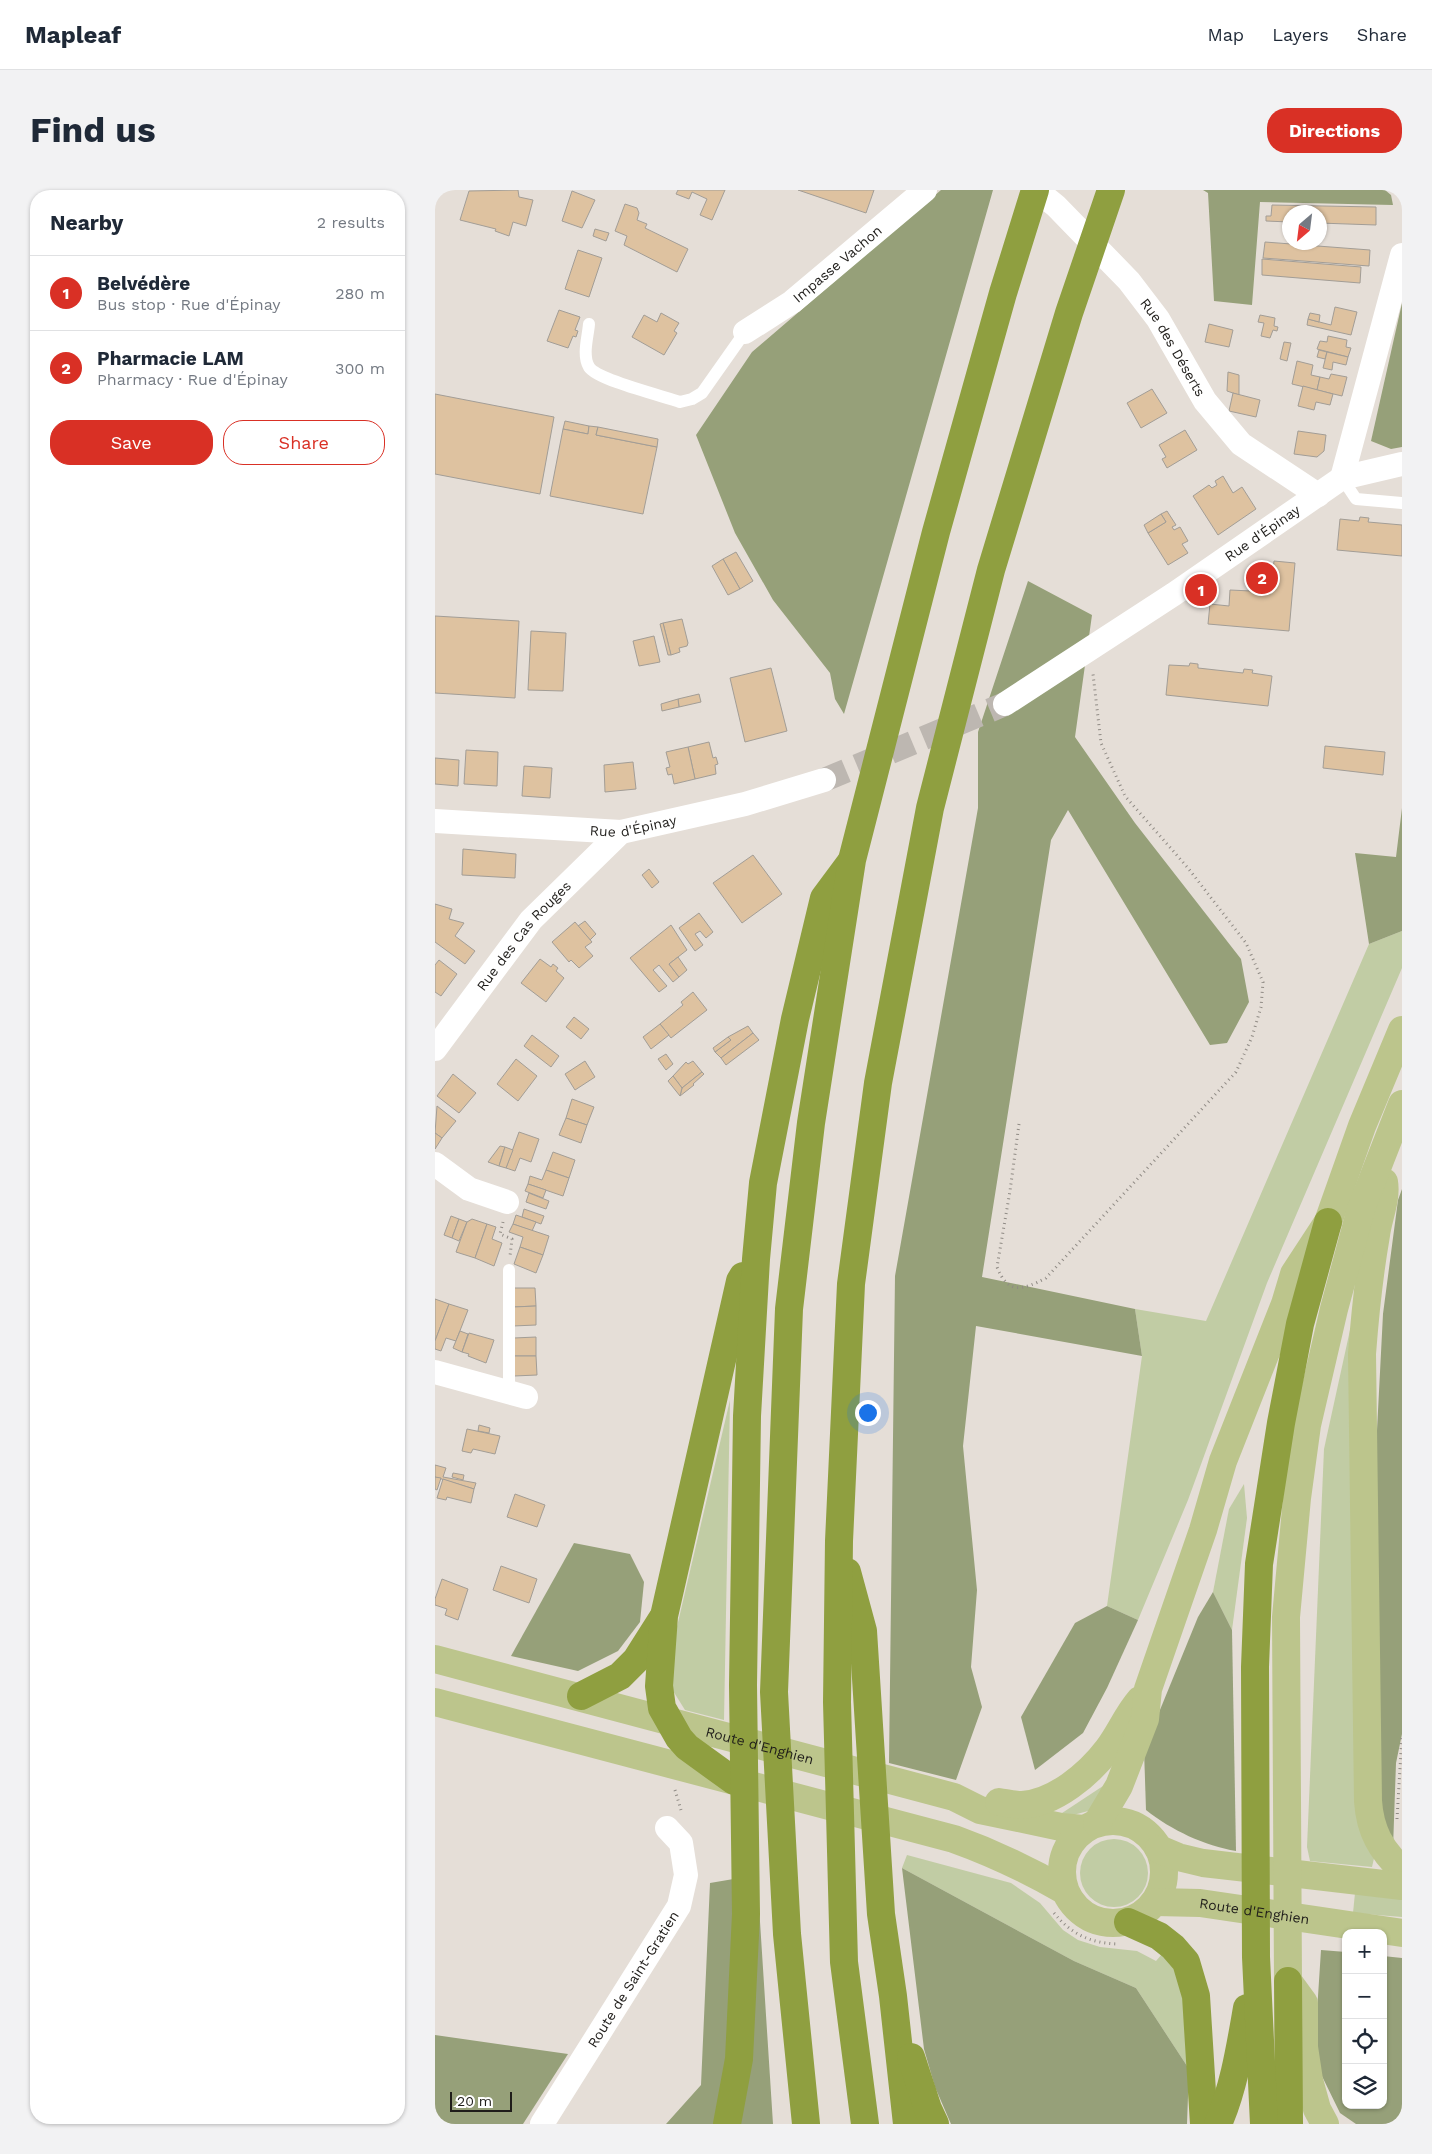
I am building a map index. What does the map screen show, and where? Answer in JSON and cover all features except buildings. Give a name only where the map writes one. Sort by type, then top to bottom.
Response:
[{"type":"highway","points":[[806,2124],[787,1934],[774,1692],[789,1309],[811,1123],[852,860],[936,532],[1003,293],[1036,190]]},
{"type":"highway","points":[[865,2124],[844,1962],[837,1702],[839,1541],[851,1284],[878,1083],[931,808],[991,570],[1069,313],[1111,190]]},
{"type":"highway","points":[[727,2124],[739,2059],[747,1914],[743,1665],[747,1416],[756,1259],[763,1183],[795,1019],[824,898],[852,860]]},
{"type":"highway","points":[[1264,2124],[1256,1957],[1255,1667],[1259,1564],[1281,1422],[1300,1324],[1328,1222]]},
{"type":"highway","points":[[733,1781],[682,1741],[662,1708],[659,1686],[664,1616],[740,1281],[756,1259]]},
{"type":"highway","points":[[839,1541],[863,1631],[881,1914],[893,1996],[907,2124]]},
{"type":"highway","points":[[581,1696],[620,1676],[636,1660],[664,1616]]},
{"type":"highway","points":[[1128,1922],[1159,1936],[1173,1947],[1186,1962],[1196,1996],[1205,2124]]},
{"type":"highway","points":[[1218,2124],[1227,2102],[1235,2073],[1256,1957]]},
{"type":"highway","points":[[1287,1981],[1289,2124]]},
{"type":"highway","points":[[893,1996],[915,2070],[935,2124]]},
{"type":"main road","points":[[1091,1826],[1119,1786],[1133,1751],[1145,1719],[1148,1689],[1203,1530],[1223,1461],[1285,1304],[1294,1274],[1328,1222],[1362,1126],[1402,1030]]},
{"type":"main road","points":[[1325,2124],[1317,2109],[1309,2080],[1304,2047],[1304,2003],[1287,1981],[1286,1617],[1297,1498],[1307,1425],[1334,1309],[1361,1209],[1402,1104]]},
{"type":"main road","points":[[1380,1159],[1386,1192],[1379,1215],[1368,1285],[1362,1354],[1368,1801],[1369,1819],[1377,1841],[1402,1870]]},
{"type":"main road","name":"Route d'Enghien","points":[[435,1659],[581,1696],[682,1741]]},
{"type":"main road","points":[[954,1797],[1021,1805],[1037,1802],[1052,1796],[1067,1787],[1096,1762],[1148,1689]]},
{"type":"main road","name":"Route d'Enghien","points":[[435,1702],[682,1741],[954,1797],[979,1810],[1061,1827],[1091,1826]]},
{"type":"main road","points":[[733,1781],[954,1839],[1000,1856],[1065,1891]]},
{"type":"main road","points":[[1109,1821],[1133,1825],[1152,1839],[1159,1850],[1165,1872],[1162,1887],[1155,1902],[1143,1914],[1120,1924],[1102,1923],[1087,1917],[1073,1906],[1061,1880],[1063,1857],[1075,1837],[1091,1826],[1109,1821]]},
{"type":"main road","points":[[1159,1850],[1178,1857],[1217,1865],[1402,1886]]},
{"type":"main road","name":"Route d'Enghien","points":[[1155,1902],[1200,1902],[1352,1924],[1402,1934]]},
{"type":"street","name":"Impasse Vachon","points":[[745,332],[791,302],[925,190]]},
{"type":"street","name":"Rue des Déserts","points":[[1036,190],[1056,206],[1129,281],[1158,319],[1205,401],[1241,444],[1318,495]]},
{"type":"street","points":[[1342,478],[1402,255]]},
{"type":"street","name":"Rue d'Épinay","points":[[1005,704],[1342,478],[1402,464]]},
{"type":"street","name":"Rue d'Épinay","points":[[435,821],[621,832],[745,804],[824,780]]},
{"type":"street","name":"Rue des Cas Rouges","points":[[435,1049],[531,920],[621,832]]},
{"type":"street","points":[[435,1164],[469,1189],[507,1202]]},
{"type":"street","points":[[435,1372],[517,1395]]},
{"type":"street","name":"Route de Saint-Gratien","points":[[542,2124],[679,1906],[686,1875],[681,1843],[667,1828]]},
{"type":"lane","points":[[589,324],[586,354],[590,368],[601,377],[680,402],[692,399],[702,393],[745,332]]},
{"type":"lane","points":[[1342,478],[1356,499],[1402,503]]},
{"type":"lane","points":[[509,1270],[517,1395]]},
{"type":"path","points":[[1019,1124],[997,1267],[1001,1278],[1010,1287],[1020,1288],[1031,1286],[1046,1278],[1236,1072],[1252,1036],[1261,1007],[1263,982],[1246,943],[1188,868],[1125,796],[1101,743],[1091,648]]},
{"type":"path","points":[[507,1202],[500,1234],[512,1240],[509,1270]]},
{"type":"path","points":[[1397,1826],[1402,1735]]},
{"type":"green space","points":[[941,190],[993,190],[844,714],[835,699],[830,673],[773,600],[735,533],[696,435],[752,352]]},
{"type":"green space","points":[[1203,190],[1385,190],[1391,195],[1393,205],[1260,202],[1252,305],[1214,301],[1208,193]]},
{"type":"green space","points":[[1402,303],[1402,447],[1391,449],[1371,441]]},
{"type":"green space","points":[[1028,581],[1092,615],[1075,737],[1135,823],[1241,959],[1249,1002],[1227,1043],[1210,1045],[1068,810],[1051,840],[982,1277],[1135,1309],[1142,1356],[976,1326],[963,1446],[977,1590],[971,1667],[982,1707],[956,1780],[889,1763],[895,1276],[978,808],[978,732]]},
{"type":"green space","points":[[1402,808],[1402,931],[1369,944],[1355,853],[1396,857]]},
{"type":"green space","points":[[1402,931],[1402,968],[1267,1283],[1188,1500],[1138,1620],[1107,1606],[1142,1356],[1135,1309],[1206,1321],[1369,944]]},
{"type":"green space","points":[[1402,1189],[1402,1734],[1396,1763],[1393,1848],[1386,1841],[1380,1796],[1375,1469],[1383,1314],[1398,1200]]},
{"type":"green space","points":[[1350,1330],[1375,1854],[1372,1867],[1310,1861],[1307,1847],[1324,1449]]},
{"type":"green space","points":[[730,1400],[724,1720],[685,1710],[665,1678]]},
{"type":"green space","points":[[1244,1484],[1247,1518],[1232,1630],[1213,1592],[1229,1509]]},
{"type":"green space","points":[[574,1543],[630,1554],[644,1582],[640,1622],[618,1651],[578,1671],[511,1656]]},
{"type":"green space","points":[[1213,1592],[1232,1630],[1236,1851],[1224,1849],[1189,1836],[1166,1824],[1146,1810],[1144,1749],[1198,1617]]},
{"type":"green space","points":[[1107,1606],[1138,1620],[1107,1688],[1083,1733],[1035,1770],[1021,1717],[1075,1623]]},
{"type":"green space","points":[[1103,1786],[1092,1810],[1056,1817]]},
{"type":"green space","points":[[1114,1839],[1127,1842],[1138,1849],[1145,1860],[1148,1873],[1145,1886],[1138,1897],[1127,1904],[1114,1907],[1101,1904],[1090,1897],[1083,1886],[1080,1873],[1083,1860],[1090,1849],[1101,1842]]},
{"type":"green space","points":[[907,1855],[1011,1883],[1040,1903],[1063,1930],[1078,1940],[1100,1947],[1137,1951],[1156,1961],[1162,1954],[1173,1966],[1182,1981],[1189,2069],[1136,1988],[1074,1961],[902,1868]]},
{"type":"green space","points":[[902,1868],[1074,1961],[1136,1988],[1189,2069],[1187,2124],[951,2124],[935,2087],[924,2049]]},
{"type":"green space","points":[[757,1875],[773,2124],[666,2124],[701,2085],[710,1883]]},
{"type":"green space","points":[[1355,1893],[1402,1896],[1402,1917],[1353,1913]]},
{"type":"green space","points":[[1321,1950],[1342,1952],[1342,2109],[1387,2109],[1387,1956],[1402,1958],[1402,2124],[1356,2124],[1340,2113],[1318,2068],[1316,2027]]},
{"type":"green space","points":[[435,2035],[568,2054],[523,2124],[435,2124]]},
{"type":"tunnel","points":[[824,780],[1005,704]]},
{"type":"place","name":"Pharmacie LAM","points":[[1262,578]]},
{"type":"place","name":"Belvédère","points":[[1201,590]]}]
